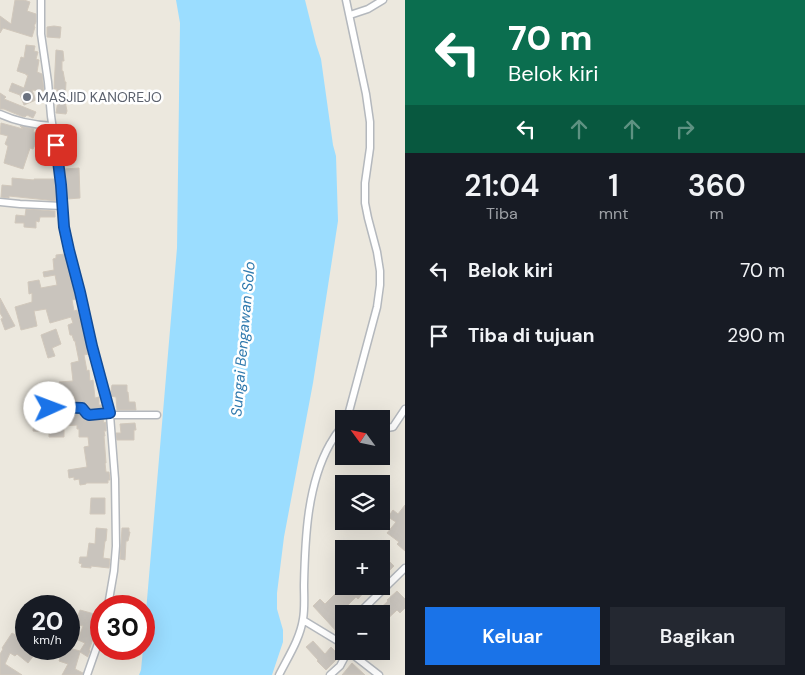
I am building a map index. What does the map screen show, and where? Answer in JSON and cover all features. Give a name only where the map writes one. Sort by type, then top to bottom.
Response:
[{"type":"street","points":[[40,0],[41,34],[69,250],[110,414],[115,479],[116,546],[110,595]]},
{"type":"street","points":[[346,0],[370,122],[370,148],[365,183],[365,203],[380,271],[377,308],[350,410]]},
{"type":"street","points":[[350,15],[368,9],[383,0]]},
{"type":"street","points":[[0,114],[22,122],[53,126]]},
{"type":"street","points":[[0,202],[62,206]]},
{"type":"street","points":[[47,424],[48,412],[52,407],[82,408],[89,415],[158,415]]},
{"type":"street","points":[[390,428],[393,427],[405,409]]},
{"type":"street","points":[[279,675],[296,641],[303,620],[307,539],[312,494],[318,471],[335,435]]},
{"type":"street","points":[[367,605],[405,568]]},
{"type":"street","points":[[303,620],[335,640]]},
{"type":"street","points":[[87,675],[92,660]]},
{"type":"street","points":[[330,675],[340,666],[343,660]]},
{"type":"street","points":[[360,660],[379,675]]},
{"type":"water","name":"Sungai Bengawan Solo","points":[[176,0],[305,0],[321,59],[336,156],[338,221],[313,383],[284,537],[277,593],[277,609],[283,630],[283,642],[272,675],[139,675],[142,660],[155,660],[155,595],[147,595],[177,248],[180,23]]},
{"type":"building","points":[[15,0],[30,2],[27,11],[36,14],[32,37],[3,28],[0,33],[0,16],[11,24]]},
{"type":"building","points":[[47,27],[61,27],[60,38],[47,37]]},
{"type":"building","points":[[26,45],[35,46],[34,51],[38,52],[36,59],[39,60],[37,72],[42,74],[44,91],[32,90],[36,100],[24,105],[20,95],[9,91],[12,83],[24,88],[28,75],[17,71],[21,57],[24,58]]},
{"type":"building","points":[[56,50],[63,51],[62,71],[66,82],[66,114],[56,113],[57,89],[54,89]]},
{"type":"building","points":[[0,93],[6,97],[4,99],[36,112],[33,118],[0,109]]},
{"type":"building","points":[[1,123],[23,129],[20,126],[34,129],[33,132],[44,133],[43,138],[49,139],[50,147],[35,145],[33,149],[30,148],[23,169],[4,163],[8,146],[5,144],[8,136],[0,134]]},
{"type":"building","points":[[79,168],[80,198],[67,199],[64,169]]},
{"type":"building","points":[[12,178],[55,179],[57,201],[9,196],[9,198],[1,197],[2,185],[12,186]]},
{"type":"building","points":[[26,209],[55,211],[55,217],[40,217],[39,222],[36,221],[36,228],[24,227],[24,223],[15,223],[16,215],[25,216]]},
{"type":"building","points":[[65,254],[76,299],[72,300],[74,311],[77,310],[81,318],[89,354],[84,355],[87,371],[89,370],[90,381],[93,380],[95,398],[99,397],[99,405],[102,405],[103,409],[90,410],[85,404],[76,403],[74,396],[61,397],[59,382],[73,381],[71,363],[79,361],[75,341],[72,335],[70,335],[68,325],[73,323],[71,317],[50,323],[46,309],[34,311],[37,326],[21,330],[15,307],[32,302],[32,293],[29,294],[28,282],[39,280],[41,288],[57,285],[55,275],[44,277],[43,272],[54,270],[53,259],[56,258],[56,255]]},
{"type":"building","points":[[0,298],[15,326],[5,330],[0,313]]},
{"type":"building","points":[[56,329],[61,344],[52,348],[55,356],[48,358],[41,335]]},
{"type":"building","points":[[112,385],[127,385],[129,402],[135,402],[136,410],[117,410],[116,397],[110,396]]},
{"type":"building","points":[[34,405],[46,407],[43,412],[42,424],[46,429],[49,429],[51,426],[54,412],[80,413],[89,420],[103,419],[104,423],[106,422],[104,436],[106,472],[109,472],[110,480],[108,480],[108,483],[86,483],[80,485],[79,479],[69,478],[68,470],[87,467],[84,447],[89,446],[88,437],[79,437],[77,425],[64,426],[64,437],[49,437],[49,432],[33,431]]},
{"type":"building","points":[[135,423],[134,440],[117,440],[116,433],[121,433],[120,424]]},
{"type":"building","points":[[91,498],[105,498],[105,514],[90,514]]},
{"type":"building","points":[[405,505],[405,551],[397,544],[399,542],[387,533],[396,522],[390,518],[390,514],[393,510],[398,514]]},
{"type":"building","points":[[96,528],[107,529],[103,558],[110,559],[109,568],[81,567],[82,564],[79,563],[80,557],[87,557],[89,543],[95,544]]},
{"type":"building","points":[[122,528],[129,528],[130,532],[128,541],[126,541],[125,560],[120,559]]},
{"type":"building","points":[[390,562],[394,566],[390,570]]},
{"type":"building","points":[[397,591],[405,599],[405,608],[400,613],[397,610],[390,617],[390,605],[384,605]]},
{"type":"building","points":[[335,594],[362,595],[358,599],[356,597],[348,605],[335,605],[335,630],[313,606],[320,599],[325,604]]},
{"type":"building","points":[[80,610],[90,613],[90,651],[88,657],[80,652],[85,643],[80,641],[83,626],[80,625]]},
{"type":"building","points":[[12,633],[15,635],[15,656],[10,653],[5,664],[22,675],[0,675],[0,654]]},
{"type":"building","points":[[313,641],[325,654],[331,647],[335,651],[336,660],[326,670],[306,647]]},
{"type":"building","points":[[78,660],[75,669],[83,673],[82,675],[62,675],[68,664],[59,661]]},
{"type":"building","points":[[352,663],[365,675],[342,675]]},
{"type":"place","name":"MASJID KANOREJO","points":[[27,97]]},
{"type":"route","points":[[50,408],[82,408],[89,415],[110,413],[64,227],[56,145]]}]
